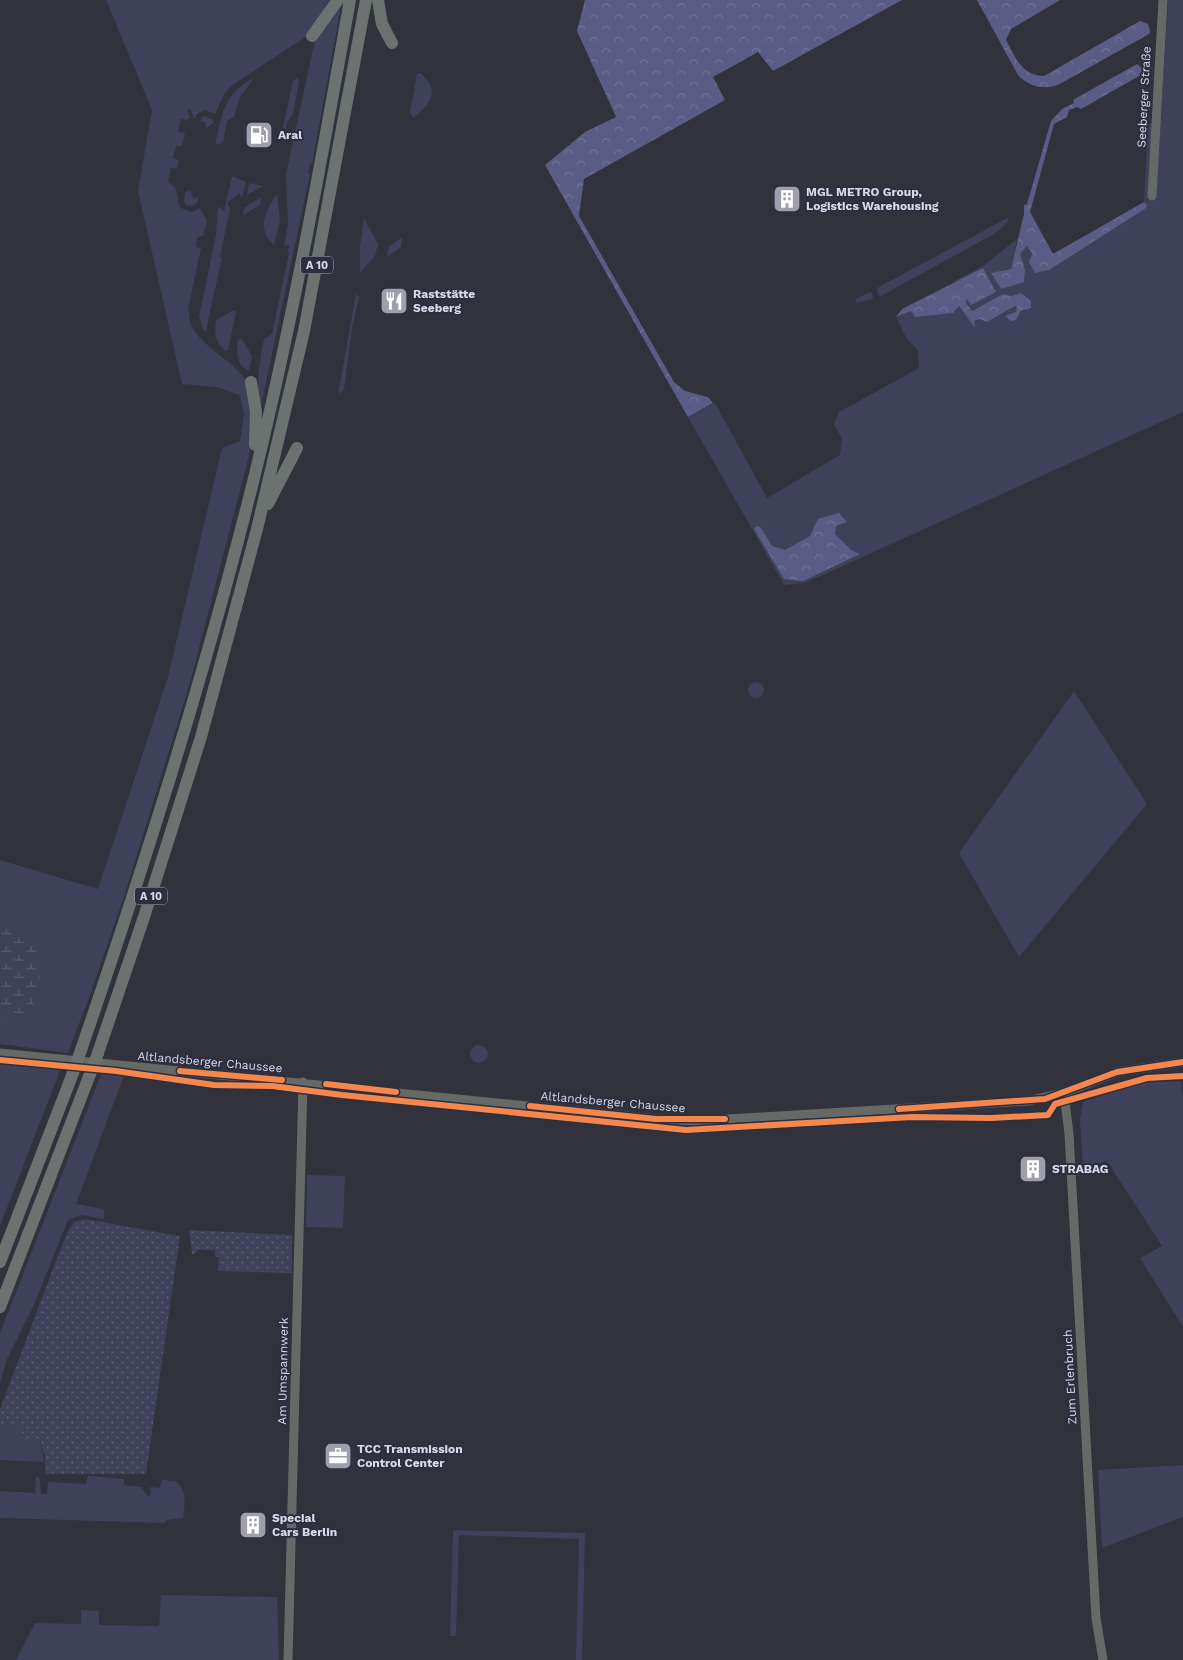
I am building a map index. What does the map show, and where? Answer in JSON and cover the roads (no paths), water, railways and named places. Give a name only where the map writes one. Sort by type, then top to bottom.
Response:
[{"type":"highway","points":[[312,36],[338,0]]},
{"type":"highway","name":"A 10","points":[[0,1262],[73,1073],[171,778],[252,482],[315,193],[350,0]]},
{"type":"highway","name":"A 10","points":[[0,1307],[98,1053],[147,908],[201,737],[257,528],[306,322],[366,0]]},
{"type":"highway","points":[[378,0],[382,24],[392,44]]},
{"type":"highway","points":[[251,382],[256,422],[252,482]]},
{"type":"highway","points":[[257,528],[298,448]]},
{"type":"street","name":"Seeberger Straße","points":[[1152,196],[1162,0]]},
{"type":"street","name":"Altlandsberger Chaussee","points":[[0,1052],[647,1118],[694,1121],[1010,1103],[1045,1099],[1117,1072],[1183,1062]]},
{"type":"street","name":"Am Umspannwerk","points":[[288,1660],[303,1082]]},
{"type":"street","name":"Zum Erlenbruch","points":[[1064,1093],[1069,1134],[1096,1618],[1104,1660]]},
{"type":"place","name":"Aral","points":[[259,135]]},
{"type":"place","name":"MGL METRO Group, Logistics Warehousing","points":[[787,199]]},
{"type":"place","name":"Raststätte Seeberg","points":[[394,301]]},
{"type":"place","name":"STRABAG","points":[[1033,1169]]},
{"type":"place","name":"TCC Transmission Control Center","points":[[338,1456]]},
{"type":"place","name":"Special Cars Berlin","points":[[253,1525]]}]
